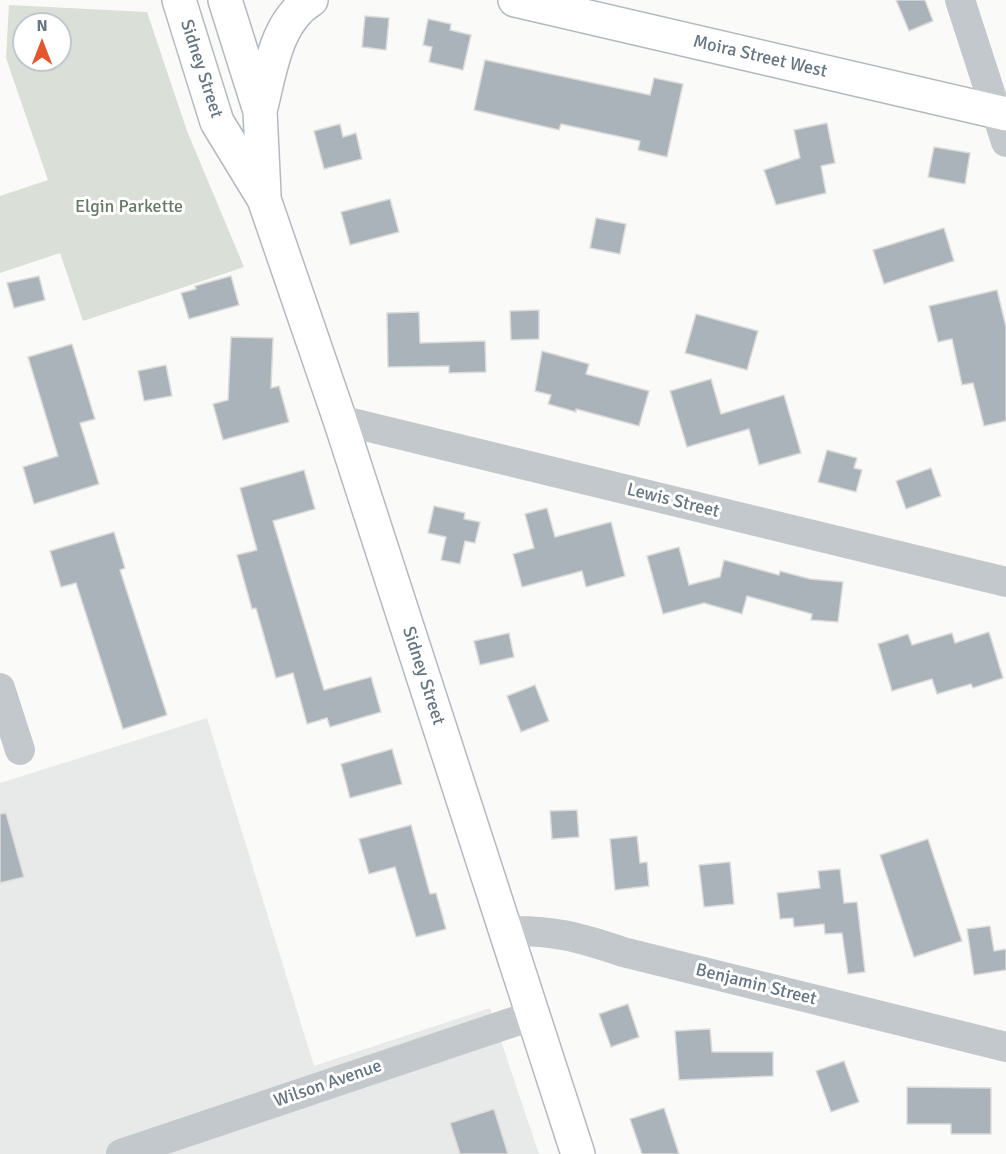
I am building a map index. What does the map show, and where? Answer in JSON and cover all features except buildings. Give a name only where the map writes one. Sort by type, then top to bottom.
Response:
[{"type":"main road","name":"Sidney Street","points":[[179,0],[217,122],[264,199],[340,420],[578,1154]]},
{"type":"main road","name":"Sidney Street","points":[[225,0],[260,111],[264,199]]},
{"type":"main road","points":[[260,111],[278,42],[299,7],[311,0]]},
{"type":"main road","name":"Moira Street West","points":[[515,0],[1003,123]]},
{"type":"street","points":[[960,0],[1003,123]]},
{"type":"street","name":"Lewis Street","points":[[340,420],[1006,582]]},
{"type":"street","points":[[0,688],[20,750]]},
{"type":"street","name":"Benjamin Street","points":[[507,931],[541,931],[574,936],[634,955],[1006,1047]]},
{"type":"street","name":"Wilson Avenue","points":[[121,1154],[534,1015]]},
{"type":"shaded area","points":[[207,718],[314,1066],[490,1008],[539,1154],[0,1154],[0,783]]},
{"type":"green space","name":"Elgin Parkette","points":[[9,5],[147,12],[187,131],[244,267],[83,321],[60,253],[0,273],[0,196],[48,180],[6,58]]}]
